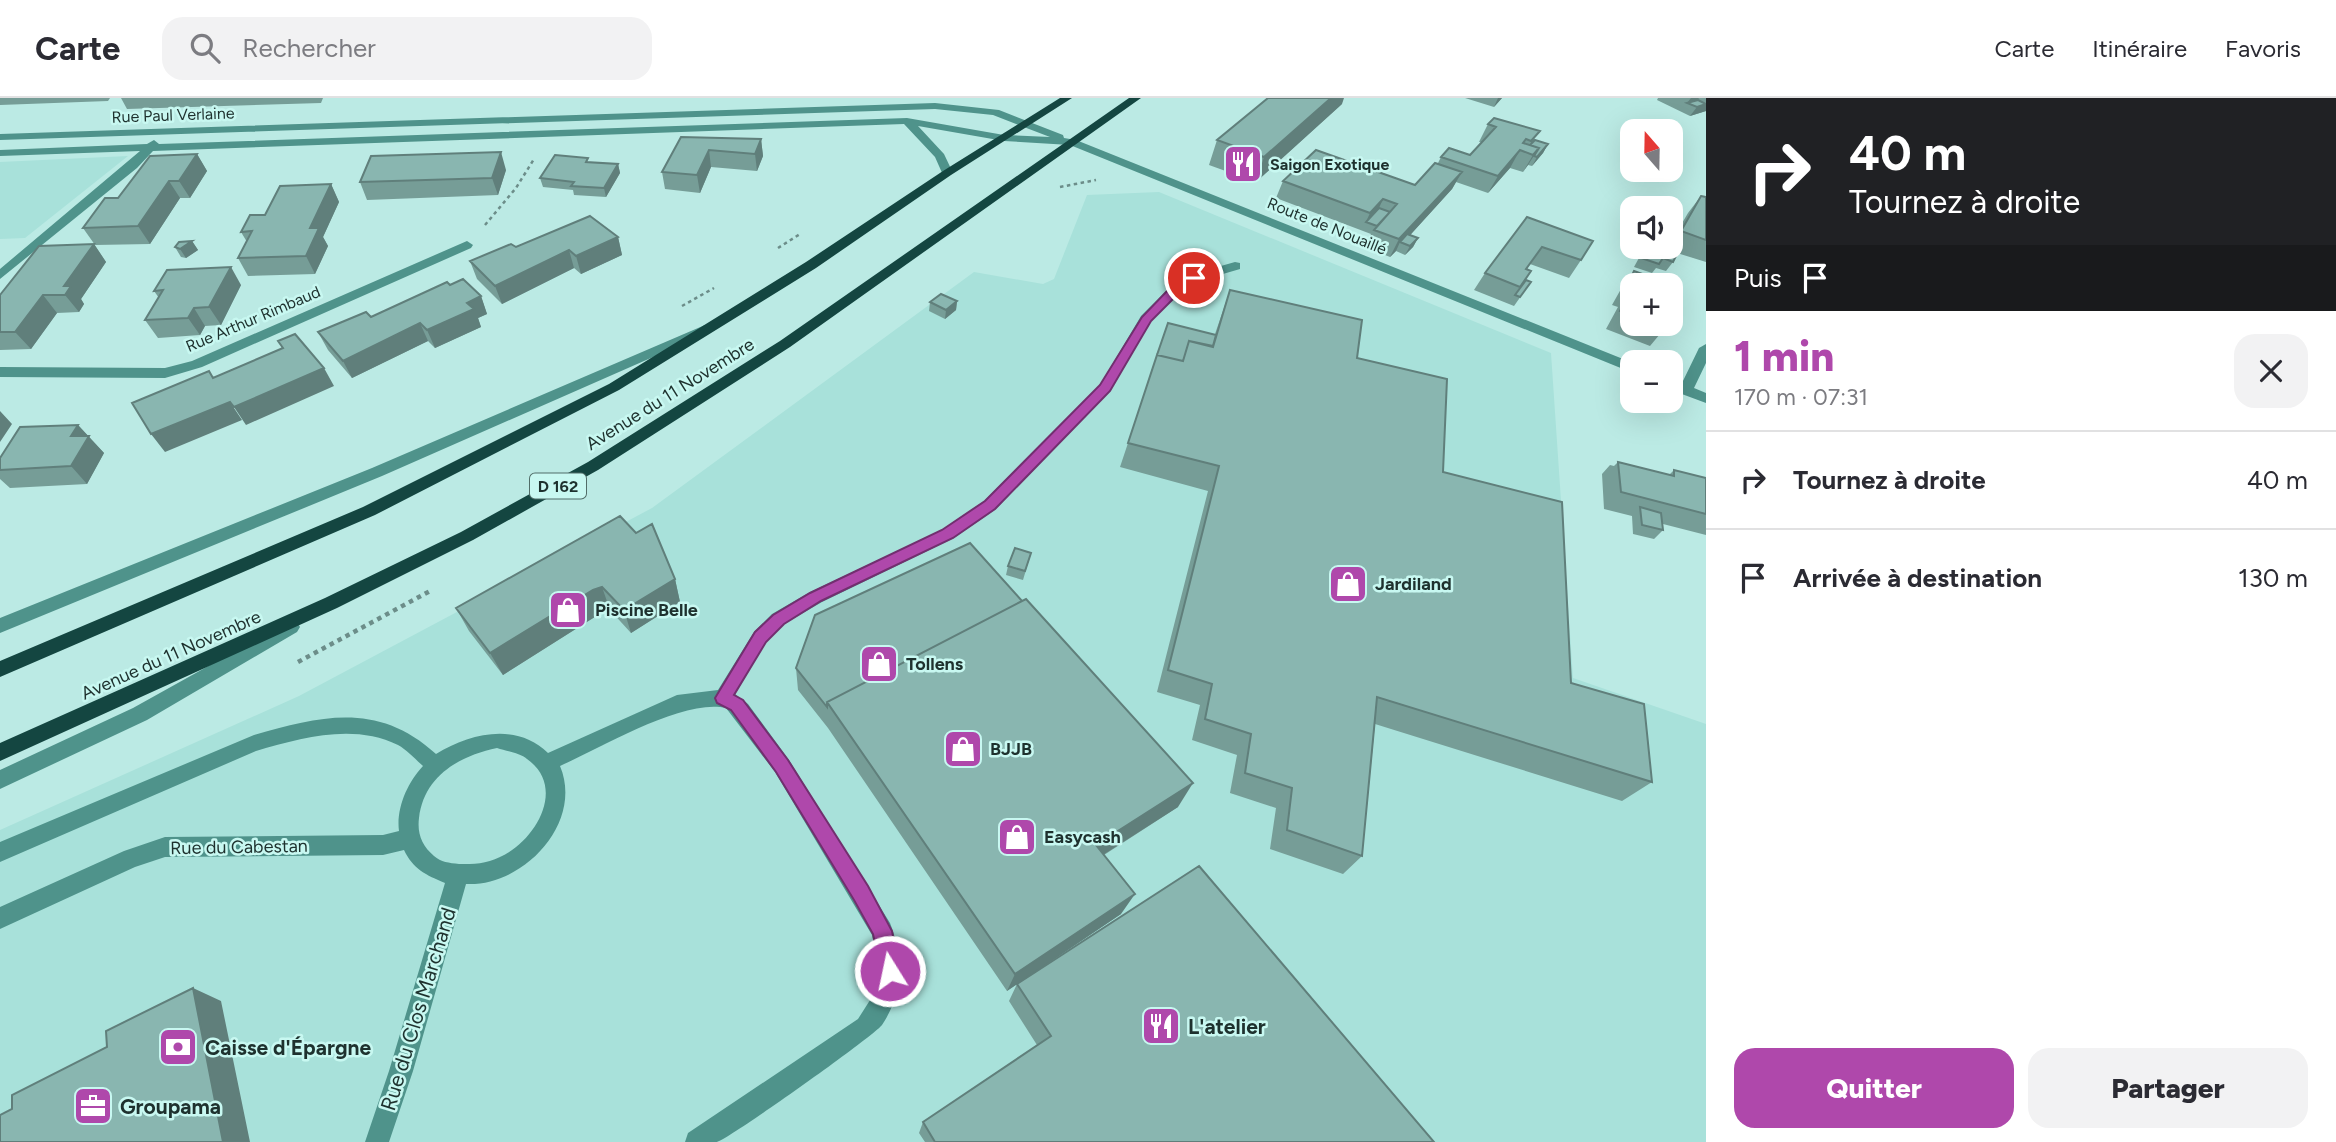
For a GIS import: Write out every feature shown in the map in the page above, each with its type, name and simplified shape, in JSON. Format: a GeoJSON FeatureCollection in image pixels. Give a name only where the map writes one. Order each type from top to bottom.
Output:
{"type":"FeatureCollection","features":[{"type":"Feature","properties":{"kind":"main road","name":"Avenue du 11 Novembre"},"geometry":{"type":"LineString","coordinates":[[0,669],[369,511],[614,387],[721,322],[947,173],[1067,98]]}},
{"type":"Feature","properties":{"kind":"main road","name":"Avenue du 11 Novembre"},"geometry":{"type":"LineString","coordinates":[[0,752],[331,603],[467,536],[593,466],[785,344],[1136,98]]}},
{"type":"Feature","properties":{"kind":"street","name":"Rue Paul Verlaine"},"geometry":{"type":"LineString","coordinates":[[906,121],[932,102]]}},
{"type":"Feature","properties":{"kind":"street","name":"Rue Paul Verlaine"},"geometry":{"type":"LineString","coordinates":[[0,137],[932,102],[971,107],[1029,124],[1072,142]]}},
{"type":"Feature","properties":{"kind":"street","name":"Rue Paul Verlaine"},"geometry":{"type":"LineString","coordinates":[[0,153],[906,121],[1004,138]]}},
{"type":"Feature","properties":{"kind":"street"},"geometry":{"type":"LineString","coordinates":[[906,121],[940,156],[947,173]]}},
{"type":"Feature","properties":{"kind":"street"},"geometry":{"type":"LineString","coordinates":[[0,275],[151,148],[162,132]]}},
{"type":"Feature","properties":{"kind":"street","name":"Route de Nouaillé"},"geometry":{"type":"LineString","coordinates":[[1004,138],[1072,142],[1620,363]]}},
{"type":"Feature","properties":{"kind":"street","name":"Rue Arthur Rimbaud"},"geometry":{"type":"LineString","coordinates":[[0,372],[165,373],[197,364],[467,245]]}},
{"type":"Feature","properties":{"kind":"street"},"geometry":{"type":"LineString","coordinates":[[723,698],[760,637],[778,619],[816,597],[955,530],[990,505],[1105,388],[1146,319],[1173,292],[1194,278],[1235,266]]}},
{"type":"Feature","properties":{"kind":"street"},"geometry":{"type":"LineString","coordinates":[[0,626],[377,472],[721,322]]}},
{"type":"Feature","properties":{"kind":"street"},"geometry":{"type":"LineString","coordinates":[[1686,390],[1706,348]]}},
{"type":"Feature","properties":{"kind":"street"},"geometry":{"type":"LineString","coordinates":[[1683,389],[1706,398]]}},
{"type":"Feature","properties":{"kind":"street"},"geometry":{"type":"LineString","coordinates":[[0,780],[140,714],[331,603]]}},
{"type":"Feature","properties":{"kind":"street"},"geometry":{"type":"LineString","coordinates":[[548,762],[684,701],[702,697],[723,698],[737,705],[782,766],[861,893],[886,943],[889,987],[876,1016],[856,1037],[697,1142]]}},
{"type":"Feature","properties":{"kind":"street"},"geometry":{"type":"LineString","coordinates":[[0,852],[224,754],[291,732],[343,725],[387,732],[425,752],[436,766]]}},
{"type":"Feature","properties":{"kind":"street"},"geometry":{"type":"LineString","coordinates":[[497,740],[517,743],[534,750],[548,762],[556,781],[557,803],[549,826],[533,847],[502,868],[485,874],[458,876],[435,870],[418,857],[408,839],[407,820],[411,800],[421,782],[455,752],[497,740]]}},
{"type":"Feature","properties":{"kind":"street","name":"Rue du Cabestan"},"geometry":{"type":"LineString","coordinates":[[0,918],[131,858],[166,847],[383,845],[408,839]]}},
{"type":"Feature","properties":{"kind":"street","name":"Rue du Clos Marchand"},"geometry":{"type":"LineString","coordinates":[[377,1142],[401,1072],[458,876]]}},
{"type":"Feature","properties":{"kind":"path"},"geometry":{"type":"LineString","coordinates":[[467,245],[516,188],[548,134]]}},
{"type":"Feature","properties":{"kind":"shaded area"},"geometry":{"type":"Polygon","coordinates":[[[128,156],[25,238],[0,239],[0,162],[128,156]]]}},
{"type":"Feature","properties":{"kind":"shaded area"},"geometry":{"type":"Polygon","coordinates":[[[1159,192],[1551,353],[1573,678],[1706,724],[1706,1142],[0,1142],[0,830],[299,696],[652,508],[974,272],[1043,284],[1054,279],[1087,195],[1159,192]]]}},
{"type":"Feature","properties":{"kind":"building"},"geometry":{"type":"Polygon","coordinates":[[[1268,98],[1331,98],[1264,157],[1217,140],[1268,98]]]}},
{"type":"Feature","properties":{"kind":"building"},"geometry":{"type":"Polygon","coordinates":[[[1698,100],[1706,104],[1697,107],[1687,103],[1698,100]]]}},
{"type":"Feature","properties":{"kind":"building"},"geometry":{"type":"Polygon","coordinates":[[[1494,118],[1540,131],[1531,141],[1526,139],[1523,143],[1539,148],[1533,155],[1520,150],[1498,176],[1441,157],[1449,148],[1470,155],[1496,127],[1488,124],[1494,118]]]}},
{"type":"Feature","properties":{"kind":"building"},"geometry":{"type":"Polygon","coordinates":[[[681,137],[761,139],[755,154],[709,150],[697,175],[662,172],[681,137]]]}},
{"type":"Feature","properties":{"kind":"building"},"geometry":{"type":"Polygon","coordinates":[[[1535,140],[1548,144],[1537,157],[1534,156],[1539,148],[1530,145],[1535,140]]]}},
{"type":"Feature","properties":{"kind":"building"},"geometry":{"type":"Polygon","coordinates":[[[1316,150],[1415,185],[1435,163],[1462,172],[1399,239],[1374,230],[1397,204],[1383,199],[1370,213],[1283,181],[1316,150]]]}},
{"type":"Feature","properties":{"kind":"building"},"geometry":{"type":"Polygon","coordinates":[[[501,152],[492,178],[360,182],[371,156],[501,152]]]}},
{"type":"Feature","properties":{"kind":"building"},"geometry":{"type":"Polygon","coordinates":[[[197,154],[179,181],[169,181],[138,226],[83,228],[105,198],[118,198],[150,156],[197,154]]]}},
{"type":"Feature","properties":{"kind":"building"},"geometry":{"type":"Polygon","coordinates":[[[555,155],[588,158],[586,162],[618,164],[604,188],[571,186],[574,182],[540,178],[555,155]]]}},
{"type":"Feature","properties":{"kind":"building"},"geometry":{"type":"Polygon","coordinates":[[[331,184],[310,228],[319,228],[306,256],[238,258],[252,231],[241,232],[250,215],[265,215],[280,186],[331,184]]]}},
{"type":"Feature","properties":{"kind":"building"},"geometry":{"type":"Polygon","coordinates":[[[1701,196],[1706,197],[1706,240],[1683,232],[1701,196]]]}},
{"type":"Feature","properties":{"kind":"building"},"geometry":{"type":"Polygon","coordinates":[[[1379,208],[1390,212],[1377,226],[1366,222],[1379,208]]]}},
{"type":"Feature","properties":{"kind":"building"},"geometry":{"type":"Polygon","coordinates":[[[590,216],[618,237],[576,256],[569,250],[495,286],[470,261],[511,244],[516,247],[590,216]]]}},
{"type":"Feature","properties":{"kind":"building"},"geometry":{"type":"Polygon","coordinates":[[[1527,217],[1593,241],[1581,260],[1542,247],[1526,269],[1531,271],[1520,287],[1485,273],[1527,217]]]}},
{"type":"Feature","properties":{"kind":"building"},"geometry":{"type":"Polygon","coordinates":[[[1407,234],[1418,238],[1410,246],[1400,242],[1407,234]]]}},
{"type":"Feature","properties":{"kind":"building"},"geometry":{"type":"Polygon","coordinates":[[[192,241],[180,249],[175,247],[179,242],[192,241]]]}},
{"type":"Feature","properties":{"kind":"building"},"geometry":{"type":"Polygon","coordinates":[[[94,244],[64,286],[71,286],[65,295],[43,295],[15,332],[0,332],[0,295],[39,246],[94,244]]]}},
{"type":"Feature","properties":{"kind":"building"},"geometry":{"type":"Polygon","coordinates":[[[1644,259],[1662,259],[1659,264],[1644,259]]]}},
{"type":"Feature","properties":{"kind":"building"},"geometry":{"type":"Polygon","coordinates":[[[231,267],[209,307],[194,308],[188,318],[145,320],[163,290],[154,291],[167,270],[231,267]]]}},
{"type":"Feature","properties":{"kind":"building"},"geometry":{"type":"Polygon","coordinates":[[[463,279],[481,296],[467,303],[474,309],[427,330],[420,323],[343,361],[318,332],[366,312],[371,317],[447,282],[450,285],[463,279]]]}},
{"type":"Feature","properties":{"kind":"building"},"geometry":{"type":"Polygon","coordinates":[[[1526,280],[1531,282],[1520,297],[1515,295],[1526,280]]]}},
{"type":"Feature","properties":{"kind":"building","name":"Jardiland"},"geometry":{"type":"Polygon","coordinates":[[[1230,290],[1362,320],[1357,358],[1447,379],[1443,472],[1562,502],[1571,683],[1644,704],[1652,782],[1377,697],[1362,856],[1287,830],[1292,788],[1245,773],[1251,734],[1205,719],[1212,684],[1168,670],[1219,466],[1128,443],[1157,355],[1183,361],[1189,341],[1213,347],[1230,290]]]}},
{"type":"Feature","properties":{"kind":"building"},"geometry":{"type":"Polygon","coordinates":[[[941,294],[957,301],[946,310],[930,302],[941,294]]]}},
{"type":"Feature","properties":{"kind":"building"},"geometry":{"type":"Polygon","coordinates":[[[1168,323],[1216,335],[1213,346],[1189,341],[1183,361],[1157,355],[1168,323]]]}},
{"type":"Feature","properties":{"kind":"building"},"geometry":{"type":"Polygon","coordinates":[[[295,334],[324,368],[234,407],[230,402],[151,434],[132,403],[209,371],[213,378],[283,348],[278,341],[295,334]]]}},
{"type":"Feature","properties":{"kind":"building"},"geometry":{"type":"Polygon","coordinates":[[[78,425],[71,436],[89,436],[71,466],[0,470],[0,458],[20,427],[78,425]]]}},
{"type":"Feature","properties":{"kind":"building"},"geometry":{"type":"Polygon","coordinates":[[[1618,462],[1674,476],[1674,470],[1706,478],[1706,514],[1621,492],[1618,462]]]}},
{"type":"Feature","properties":{"kind":"building"},"geometry":{"type":"Polygon","coordinates":[[[1640,507],[1661,513],[1663,530],[1642,525],[1640,507]]]}},
{"type":"Feature","properties":{"kind":"building"},"geometry":{"type":"Polygon","coordinates":[[[620,516],[636,533],[652,524],[675,579],[624,610],[602,587],[593,590],[490,653],[456,608],[620,516]]]}},
{"type":"Feature","properties":{"kind":"building","name":"Tollens"},"geometry":{"type":"Polygon","coordinates":[[[970,543],[1022,601],[827,702],[827,707],[796,668],[815,615],[970,543]]]}},
{"type":"Feature","properties":{"kind":"building"},"geometry":{"type":"Polygon","coordinates":[[[1015,548],[1031,553],[1025,571],[1008,566],[1015,548]]]}},
{"type":"Feature","properties":{"kind":"building","name":"Easycash"},"geometry":{"type":"Polygon","coordinates":[[[1026,599],[1193,783],[1096,845],[1135,894],[1015,974],[827,702],[1026,599]]]}},
{"type":"Feature","properties":{"kind":"building","name":"L'atelier"},"geometry":{"type":"Polygon","coordinates":[[[1199,866],[1434,1142],[935,1142],[923,1122],[1051,1036],[1017,984],[1199,866]]]}},
{"type":"Feature","properties":{"kind":"building"},"geometry":{"type":"Polygon","coordinates":[[[193,988],[223,1142],[0,1142],[0,1115],[12,1109],[12,1095],[107,1047],[106,1031],[193,988]]]}},
{"type":"Feature","properties":{"kind":"place","name":"Saigon Exotique"},"geometry":{"type":"Point","coordinates":[1243,164]}},
{"type":"Feature","properties":{"kind":"place","name":"Jardiland"},"geometry":{"type":"Point","coordinates":[1348,584]}},
{"type":"Feature","properties":{"kind":"place","name":"Piscine Belle"},"geometry":{"type":"Point","coordinates":[568,610]}},
{"type":"Feature","properties":{"kind":"place","name":"Tollens"},"geometry":{"type":"Point","coordinates":[879,664]}},
{"type":"Feature","properties":{"kind":"place","name":"BJJB"},"geometry":{"type":"Point","coordinates":[963,749]}},
{"type":"Feature","properties":{"kind":"place","name":"Easycash"},"geometry":{"type":"Point","coordinates":[1017,837]}},
{"type":"Feature","properties":{"kind":"place","name":"L'atelier"},"geometry":{"type":"Point","coordinates":[1161,1026]}},
{"type":"Feature","properties":{"kind":"place","name":"Caisse d'Épargne"},"geometry":{"type":"Point","coordinates":[178,1047]}},
{"type":"Feature","properties":{"kind":"place","name":"Groupama"},"geometry":{"type":"Point","coordinates":[93,1106]}},
{"type":"Feature","properties":{"kind":"route"},"geometry":{"type":"LineString","coordinates":[[890,971],[889,954],[882,931],[861,893],[782,766],[737,705],[723,698],[760,637],[778,619],[816,597],[963,526],[1004,493],[1105,388],[1146,319],[1173,292],[1194,278]]}}]}
